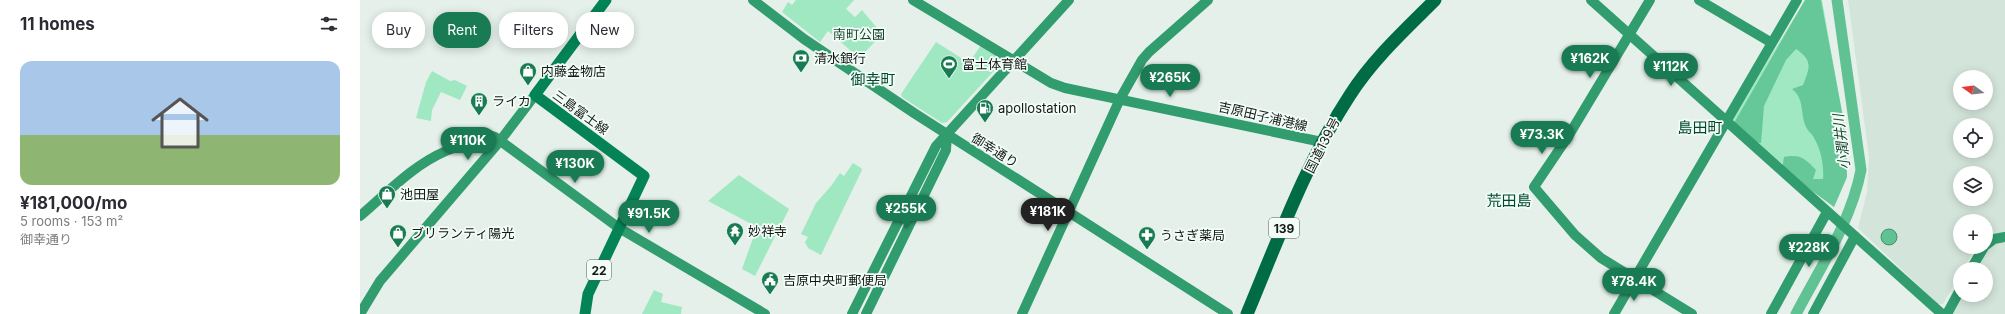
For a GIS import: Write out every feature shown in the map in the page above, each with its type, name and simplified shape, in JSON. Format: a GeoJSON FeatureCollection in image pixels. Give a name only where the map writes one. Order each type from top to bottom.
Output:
{"type":"FeatureCollection","features":[{"type":"Feature","properties":{"kind":"highway","name":"国道139号"},"geometry":{"type":"LineString","coordinates":[[1247,314],[1322,142],[1351,94],[1379,57],[1434,0]]}},
{"type":"Feature","properties":{"kind":"main road"},"geometry":{"type":"LineString","coordinates":[[535,95],[606,0]]}},
{"type":"Feature","properties":{"kind":"main road","name":"三島富士線"},"geometry":{"type":"LineString","coordinates":[[535,95],[644,176],[588,294],[585,314]]}},
{"type":"Feature","properties":{"kind":"street","name":"御幸通り"},"geometry":{"type":"LineString","coordinates":[[753,0],[804,39],[947,134],[1228,314]]}},
{"type":"Feature","properties":{"kind":"street","name":"吉原田子浦港線"},"geometry":{"type":"LineString","coordinates":[[913,0],[1051,83],[1065,88],[1322,142]]}},
{"type":"Feature","properties":{"kind":"street"},"geometry":{"type":"LineString","coordinates":[[852,314],[936,146],[1069,0]]}},
{"type":"Feature","properties":{"kind":"street"},"geometry":{"type":"LineString","coordinates":[[1022,314],[1120,99],[1142,60],[1149,52],[1208,0]]}},
{"type":"Feature","properties":{"kind":"street"},"geometry":{"type":"LineString","coordinates":[[1591,0],[1942,314]]}},
{"type":"Feature","properties":{"kind":"street"},"geometry":{"type":"LineString","coordinates":[[1650,0],[1569,135],[1534,187],[1575,235],[1600,258],[1692,314]]}},
{"type":"Feature","properties":{"kind":"street"},"geometry":{"type":"LineString","coordinates":[[1700,0],[1772,43]]}},
{"type":"Feature","properties":{"kind":"street"},"geometry":{"type":"LineString","coordinates":[[1614,314],[1797,0]]}},
{"type":"Feature","properties":{"kind":"street"},"geometry":{"type":"LineString","coordinates":[[360,314],[380,281],[500,141],[535,95]]}},
{"type":"Feature","properties":{"kind":"street"},"geometry":{"type":"LineString","coordinates":[[866,314],[946,150],[947,134]]}},
{"type":"Feature","properties":{"kind":"street"},"geometry":{"type":"LineString","coordinates":[[360,216],[415,169],[445,151],[489,135],[500,141],[619,228],[765,314]]}},
{"type":"Feature","properties":{"kind":"street"},"geometry":{"type":"LineString","coordinates":[[1771,314],[1829,213]]}},
{"type":"Feature","properties":{"kind":"street"},"geometry":{"type":"LineString","coordinates":[[1813,314],[1852,234]]}},
{"type":"Feature","properties":{"kind":"street"},"geometry":{"type":"LineString","coordinates":[[1993,240],[2005,237]]}},
{"type":"Feature","properties":{"kind":"street"},"geometry":{"type":"LineString","coordinates":[[1947,314],[1954,302]]}},
{"type":"Feature","properties":{"kind":"shaded area"},"geometry":{"type":"Polygon","coordinates":[[[1805,0],[1821,0],[1846,133],[1847,177],[1834,207],[1782,169],[1784,157],[1794,156],[1809,162],[1816,170],[1813,179],[1823,179],[1823,168],[1820,152],[1816,141],[1804,122],[1799,97],[1792,89],[1803,85],[1808,69],[1808,61],[1801,53],[1796,49],[1786,60],[1764,106],[1761,143],[1753,142],[1734,123],[1805,0]]]}},
{"type":"Feature","properties":{"kind":"shaded area"},"geometry":{"type":"Polygon","coordinates":[[[1848,0],[2005,0],[2005,234],[1997,233],[1993,235],[1993,214],[1953,214],[1953,254],[1972,254],[1967,262],[1953,262],[1953,286],[1943,304],[1938,304],[1858,228],[1867,192],[1869,157],[1848,0]]]}},
{"type":"Feature","properties":{"kind":"shaded area"},"geometry":{"type":"Polygon","coordinates":[[[1886,229],[1892,229],[1897,234],[1895,243],[1892,245],[1886,245],[1881,240],[1881,234],[1886,229]]]}},
{"type":"Feature","properties":{"kind":"shaded area"},"geometry":{"type":"Polygon","coordinates":[[[2005,241],[2005,314],[1952,314],[1958,302],[1993,302],[1993,262],[1980,262],[1984,254],[1993,254],[1994,243],[2005,241]]]}},
{"type":"Feature","properties":{"kind":"green space","name":"南町公園"},"geometry":{"type":"Polygon","coordinates":[[[796,0],[854,0],[846,9],[855,17],[862,10],[882,34],[855,63],[850,62],[844,59],[851,51],[828,31],[820,42],[782,12],[788,2],[792,5],[796,0]]]}},
{"type":"Feature","properties":{"kind":"green space"},"geometry":{"type":"Polygon","coordinates":[[[1805,0],[1822,0],[1846,135],[1847,177],[1834,207],[1731,121],[1805,0]]]}},
{"type":"Feature","properties":{"kind":"green space","name":"富士体育館"},"geometry":{"type":"Polygon","coordinates":[[[936,42],[969,63],[981,45],[1002,58],[1002,62],[947,122],[942,123],[902,97],[901,94],[936,42]]]}},
{"type":"Feature","properties":{"kind":"green space"},"geometry":{"type":"Polygon","coordinates":[[[432,71],[450,81],[455,80],[467,86],[460,100],[441,92],[432,110],[431,121],[416,118],[426,82],[432,71]]]}},
{"type":"Feature","properties":{"kind":"green space"},"geometry":{"type":"Polygon","coordinates":[[[853,163],[862,170],[821,255],[808,248],[805,242],[808,237],[801,234],[816,203],[840,173],[844,176],[853,163]]]}},
{"type":"Feature","properties":{"kind":"green space"},"geometry":{"type":"Polygon","coordinates":[[[739,175],[789,209],[755,276],[742,269],[757,227],[708,201],[739,175]]]}},
{"type":"Feature","properties":{"kind":"green space"},"geometry":{"type":"Polygon","coordinates":[[[654,290],[663,294],[661,302],[682,307],[681,314],[642,314],[654,290]]]}},
{"type":"Feature","properties":{"kind":"waterway","name":"小潤井川"},"geometry":{"type":"LineString","coordinates":[[1796,314],[1834,244],[1850,208],[1861,170],[1837,0]]}},
{"type":"Feature","properties":{"kind":"place","name":"清水銀行"},"geometry":{"type":"Point","coordinates":[801,73]}},
{"type":"Feature","properties":{"kind":"place","name":"富士体育館"},"geometry":{"type":"Point","coordinates":[949,79]}},
{"type":"Feature","properties":{"kind":"place","name":"内藤金物店"},"geometry":{"type":"Point","coordinates":[528,86]}},
{"type":"Feature","properties":{"kind":"place","name":"ライカ"},"geometry":{"type":"Point","coordinates":[479,116]}},
{"type":"Feature","properties":{"kind":"place","name":"apollostation"},"geometry":{"type":"Point","coordinates":[985,123]}},
{"type":"Feature","properties":{"kind":"place","name":"池田屋"},"geometry":{"type":"Point","coordinates":[387,209]}},
{"type":"Feature","properties":{"kind":"place","name":"妙祥寺"},"geometry":{"type":"Point","coordinates":[735,246]}},
{"type":"Feature","properties":{"kind":"place","name":"ブリランティ陽光"},"geometry":{"type":"Point","coordinates":[398,248]}},
{"type":"Feature","properties":{"kind":"place","name":"うさぎ薬局"},"geometry":{"type":"Point","coordinates":[1147,250]}},
{"type":"Feature","properties":{"kind":"place","name":"吉原中央町郵便局"},"geometry":{"type":"Point","coordinates":[770,295]}},
{"type":"Feature","properties":{"kind":"district","name":"御幸町"},"geometry":{"type":"Point","coordinates":[873,79]}},
{"type":"Feature","properties":{"kind":"district","name":"島田町"},"geometry":{"type":"Point","coordinates":[1700,127]}},
{"type":"Feature","properties":{"kind":"district","name":"荒田島"},"geometry":{"type":"Point","coordinates":[1509,200]}}]}
